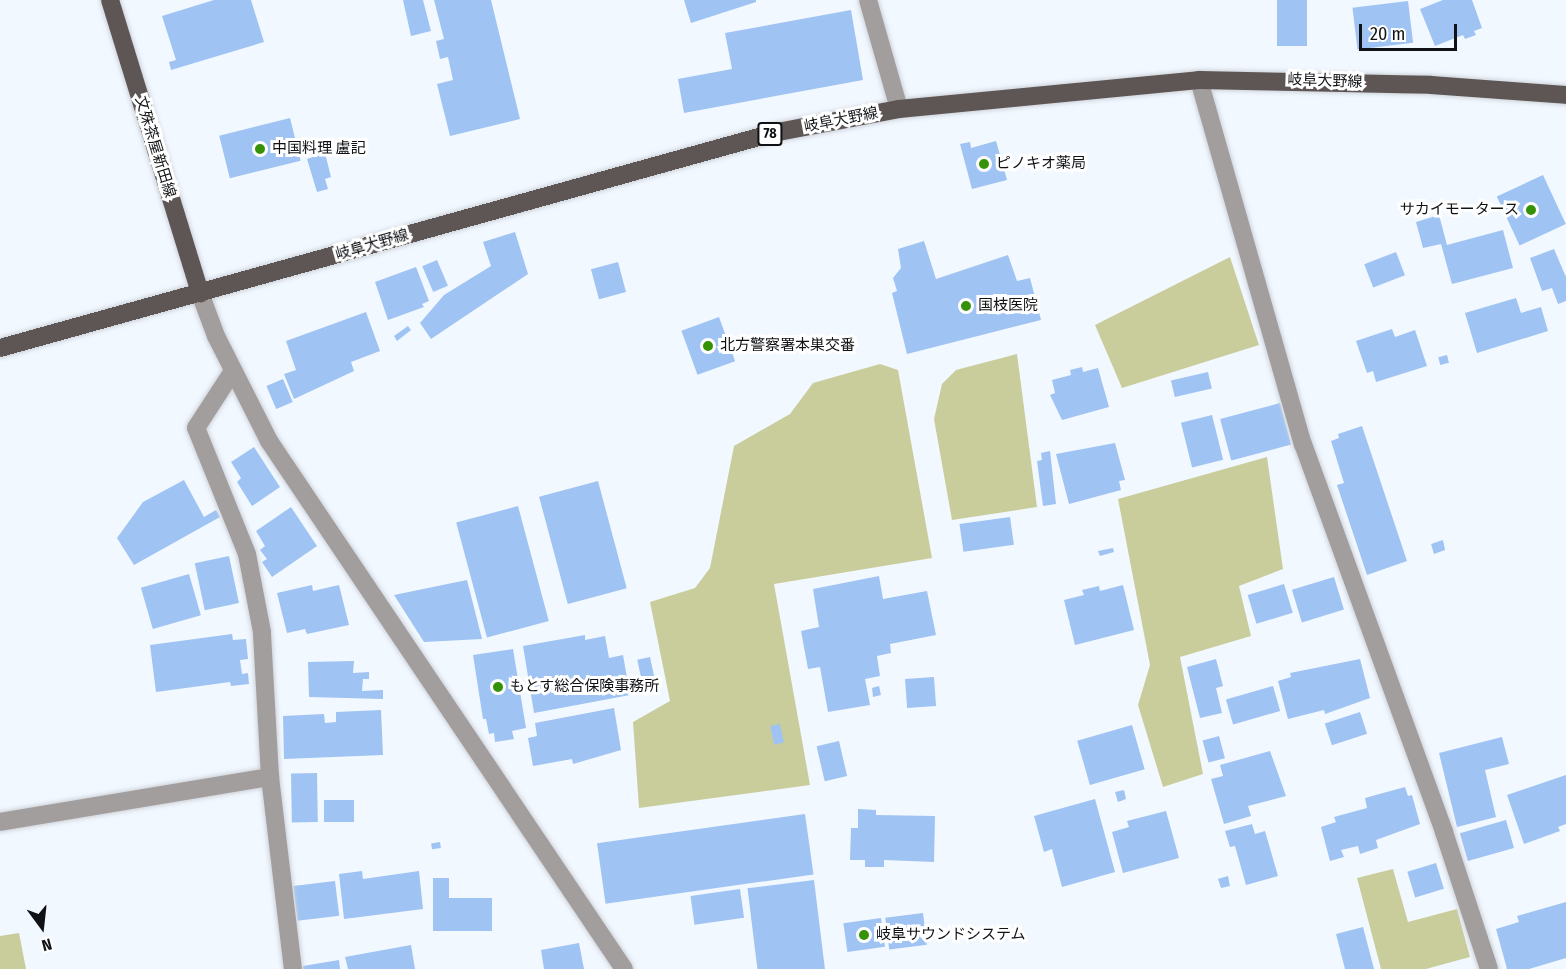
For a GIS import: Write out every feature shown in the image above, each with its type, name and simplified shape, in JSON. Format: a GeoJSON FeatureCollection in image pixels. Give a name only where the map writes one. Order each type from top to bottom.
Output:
{"type":"FeatureCollection","features":[{"type":"Feature","properties":{"kind":"main road","name":"文殊茶屋新田線"},"geometry":{"type":"LineString","coordinates":[[110,0],[200,293]]}},
{"type":"Feature","properties":{"kind":"main road","name":"岐阜大野線"},"geometry":{"type":"LineString","coordinates":[[0,348],[773,133],[899,109],[1199,81],[1431,85],[1566,95]]}},
{"type":"Feature","properties":{"kind":"street"},"geometry":{"type":"LineString","coordinates":[[868,0],[899,109]]}},
{"type":"Feature","properties":{"kind":"street"},"geometry":{"type":"LineString","coordinates":[[1199,81],[1303,444],[1444,832],[1489,969]]}},
{"type":"Feature","properties":{"kind":"street"},"geometry":{"type":"LineString","coordinates":[[200,293],[233,371],[269,441],[624,969]]}},
{"type":"Feature","properties":{"kind":"street"},"geometry":{"type":"LineString","coordinates":[[233,371],[196,428],[247,554],[262,632],[270,777],[293,969]]}},
{"type":"Feature","properties":{"kind":"street"},"geometry":{"type":"LineString","coordinates":[[0,822],[270,777]]}},
{"type":"Feature","properties":{"kind":"green space"},"geometry":{"type":"Polygon","coordinates":[[[1230,257],[1259,345],[1122,388],[1095,325],[1230,257]]]}},
{"type":"Feature","properties":{"kind":"green space"},"geometry":{"type":"Polygon","coordinates":[[[1017,354],[1037,507],[952,520],[934,419],[942,384],[956,370],[1017,354]]]}},
{"type":"Feature","properties":{"kind":"green space"},"geometry":{"type":"Polygon","coordinates":[[[880,364],[898,370],[932,558],[774,584],[810,785],[639,808],[633,722],[670,701],[650,602],[695,588],[710,568],[734,446],[790,414],[813,383],[880,364]]]}},
{"type":"Feature","properties":{"kind":"green space"},"geometry":{"type":"Polygon","coordinates":[[[1267,457],[1283,569],[1239,586],[1251,636],[1180,657],[1203,774],[1163,787],[1138,705],[1150,665],[1118,499],[1267,457]]]}},
{"type":"Feature","properties":{"kind":"green space"},"geometry":{"type":"Polygon","coordinates":[[[1393,869],[1408,922],[1457,909],[1470,957],[1426,969],[1381,969],[1357,878],[1393,869]]]}},
{"type":"Feature","properties":{"kind":"green space"},"geometry":{"type":"Polygon","coordinates":[[[19,933],[26,969],[0,969],[0,936],[19,933]]]}},
{"type":"Feature","properties":{"kind":"building"},"geometry":{"type":"Polygon","coordinates":[[[214,0],[251,0],[264,42],[171,70],[169,62],[176,60],[162,16],[214,0]]]}},
{"type":"Feature","properties":{"kind":"building"},"geometry":{"type":"Polygon","coordinates":[[[403,0],[423,0],[431,31],[411,36],[403,0]]]}},
{"type":"Feature","properties":{"kind":"building"},"geometry":{"type":"Polygon","coordinates":[[[434,0],[491,0],[520,119],[450,136],[437,84],[453,80],[448,57],[440,59],[436,41],[444,39],[434,0]]]}},
{"type":"Feature","properties":{"kind":"building"},"geometry":{"type":"Polygon","coordinates":[[[684,0],[756,0],[756,2],[691,23],[684,0]]]}},
{"type":"Feature","properties":{"kind":"building"},"geometry":{"type":"Polygon","coordinates":[[[1277,0],[1307,0],[1307,46],[1277,46],[1277,0]]]}},
{"type":"Feature","properties":{"kind":"building"},"geometry":{"type":"Polygon","coordinates":[[[1443,0],[1472,0],[1482,28],[1474,31],[1476,35],[1465,39],[1463,35],[1435,46],[1420,9],[1443,0]]]}},
{"type":"Feature","properties":{"kind":"building"},"geometry":{"type":"Polygon","coordinates":[[[1408,1],[1413,43],[1358,50],[1352,8],[1408,1]]]}},
{"type":"Feature","properties":{"kind":"building"},"geometry":{"type":"Polygon","coordinates":[[[851,10],[863,80],[684,113],[678,79],[732,69],[725,33],[851,10]]]}},
{"type":"Feature","properties":{"kind":"building","name":"中国料理 盧記"},"geometry":{"type":"Polygon","coordinates":[[[290,118],[301,161],[230,178],[219,136],[290,118]]]}},
{"type":"Feature","properties":{"kind":"building","name":"ピノキオ薬局"},"geometry":{"type":"Polygon","coordinates":[[[996,141],[1007,180],[972,189],[960,144],[970,142],[971,148],[996,141]]]}},
{"type":"Feature","properties":{"kind":"building"},"geometry":{"type":"Polygon","coordinates":[[[325,153],[331,177],[325,179],[328,189],[317,192],[307,159],[325,153]]]}},
{"type":"Feature","properties":{"kind":"building","name":"サカイモータース"},"geometry":{"type":"Polygon","coordinates":[[[1543,175],[1566,224],[1520,245],[1497,197],[1543,175]]]}},
{"type":"Feature","properties":{"kind":"building"},"geometry":{"type":"Polygon","coordinates":[[[1439,215],[1447,245],[1503,230],[1513,268],[1452,284],[1441,244],[1423,248],[1416,222],[1439,215]]]}},
{"type":"Feature","properties":{"kind":"building"},"geometry":{"type":"Polygon","coordinates":[[[515,232],[528,274],[431,339],[420,323],[444,295],[491,266],[483,242],[515,232]]]}},
{"type":"Feature","properties":{"kind":"building","name":"国枝医院"},"geometry":{"type":"Polygon","coordinates":[[[924,241],[936,279],[1008,255],[1017,281],[1030,278],[1041,320],[907,354],[892,293],[897,291],[893,278],[901,268],[898,249],[924,241]]]}},
{"type":"Feature","properties":{"kind":"building"},"geometry":{"type":"Polygon","coordinates":[[[1554,249],[1566,277],[1566,301],[1558,304],[1552,288],[1542,291],[1530,258],[1554,249]]]}},
{"type":"Feature","properties":{"kind":"building"},"geometry":{"type":"Polygon","coordinates":[[[1396,252],[1405,275],[1373,288],[1364,264],[1396,252]]]}},
{"type":"Feature","properties":{"kind":"building"},"geometry":{"type":"Polygon","coordinates":[[[437,260],[448,286],[433,292],[422,266],[437,260]]]}},
{"type":"Feature","properties":{"kind":"building"},"geometry":{"type":"Polygon","coordinates":[[[618,262],[626,292],[599,299],[591,269],[618,262]]]}},
{"type":"Feature","properties":{"kind":"building"},"geometry":{"type":"Polygon","coordinates":[[[416,267],[429,301],[422,304],[424,307],[388,320],[375,282],[416,267]]]}},
{"type":"Feature","properties":{"kind":"building"},"geometry":{"type":"Polygon","coordinates":[[[1516,298],[1521,313],[1541,307],[1548,331],[1477,353],[1465,313],[1516,298]]]}},
{"type":"Feature","properties":{"kind":"building"},"geometry":{"type":"Polygon","coordinates":[[[366,312],[380,351],[351,362],[354,371],[294,399],[284,374],[296,370],[286,341],[366,312]]]}},
{"type":"Feature","properties":{"kind":"building","name":"北方警察署本巣交番"},"geometry":{"type":"Polygon","coordinates":[[[719,317],[735,361],[697,375],[681,331],[719,317]]]}},
{"type":"Feature","properties":{"kind":"building"},"geometry":{"type":"Polygon","coordinates":[[[408,326],[411,330],[397,341],[394,336],[408,326]]]}},
{"type":"Feature","properties":{"kind":"building"},"geometry":{"type":"Polygon","coordinates":[[[1392,329],[1395,337],[1415,330],[1427,366],[1376,382],[1373,371],[1367,373],[1356,341],[1392,329]]]}},
{"type":"Feature","properties":{"kind":"building"},"geometry":{"type":"Polygon","coordinates":[[[1447,355],[1449,363],[1440,365],[1438,357],[1447,355]]]}},
{"type":"Feature","properties":{"kind":"building"},"geometry":{"type":"Polygon","coordinates":[[[1082,367],[1083,372],[1098,368],[1109,407],[1062,420],[1050,395],[1055,393],[1052,380],[1071,375],[1070,370],[1082,367]]]}},
{"type":"Feature","properties":{"kind":"building"},"geometry":{"type":"Polygon","coordinates":[[[1208,372],[1212,389],[1175,397],[1171,381],[1208,372]]]}},
{"type":"Feature","properties":{"kind":"building"},"geometry":{"type":"Polygon","coordinates":[[[283,379],[293,402],[276,409],[266,386],[283,379]]]}},
{"type":"Feature","properties":{"kind":"building"},"geometry":{"type":"Polygon","coordinates":[[[1280,403],[1291,445],[1231,461],[1220,419],[1280,403]]]}},
{"type":"Feature","properties":{"kind":"building"},"geometry":{"type":"Polygon","coordinates":[[[1212,415],[1223,460],[1192,467],[1181,423],[1212,415]]]}},
{"type":"Feature","properties":{"kind":"building"},"geometry":{"type":"Polygon","coordinates":[[[1362,426],[1407,561],[1367,575],[1337,485],[1344,483],[1331,441],[1339,438],[1338,434],[1362,426]]]}},
{"type":"Feature","properties":{"kind":"building"},"geometry":{"type":"Polygon","coordinates":[[[1115,443],[1125,480],[1119,481],[1121,490],[1069,504],[1056,454],[1115,443]]]}},
{"type":"Feature","properties":{"kind":"building"},"geometry":{"type":"Polygon","coordinates":[[[254,447],[280,487],[252,506],[237,482],[241,478],[231,462],[254,447]]]}},
{"type":"Feature","properties":{"kind":"building"},"geometry":{"type":"Polygon","coordinates":[[[1050,451],[1056,504],[1043,506],[1037,461],[1042,460],[1041,453],[1050,451]]]}},
{"type":"Feature","properties":{"kind":"building"},"geometry":{"type":"Polygon","coordinates":[[[184,480],[204,517],[216,510],[220,517],[134,565],[117,538],[143,502],[184,480]]]}},
{"type":"Feature","properties":{"kind":"building"},"geometry":{"type":"Polygon","coordinates":[[[598,481],[627,588],[568,604],[539,497],[598,481]]]}},
{"type":"Feature","properties":{"kind":"building"},"geometry":{"type":"Polygon","coordinates":[[[518,506],[549,621],[487,638],[456,523],[518,506]]]}},
{"type":"Feature","properties":{"kind":"building"},"geometry":{"type":"Polygon","coordinates":[[[291,507],[317,546],[272,577],[262,562],[267,559],[260,550],[265,546],[256,531],[291,507]]]}},
{"type":"Feature","properties":{"kind":"building"},"geometry":{"type":"Polygon","coordinates":[[[1010,517],[1014,545],[963,552],[959,524],[1010,517]]]}},
{"type":"Feature","properties":{"kind":"building"},"geometry":{"type":"Polygon","coordinates":[[[1443,540],[1445,550],[1434,554],[1431,544],[1443,540]]]}},
{"type":"Feature","properties":{"kind":"building"},"geometry":{"type":"Polygon","coordinates":[[[1113,548],[1114,552],[1100,556],[1098,551],[1113,548]]]}},
{"type":"Feature","properties":{"kind":"building"},"geometry":{"type":"Polygon","coordinates":[[[229,556],[239,603],[205,610],[195,563],[229,556]]]}},
{"type":"Feature","properties":{"kind":"building"},"geometry":{"type":"Polygon","coordinates":[[[189,574],[201,615],[153,629],[141,588],[189,574]]]}},
{"type":"Feature","properties":{"kind":"building"},"geometry":{"type":"Polygon","coordinates":[[[879,576],[883,599],[927,591],[936,635],[890,644],[891,653],[877,656],[880,676],[865,679],[870,705],[828,712],[820,667],[808,669],[801,631],[819,627],[813,589],[879,576]]]}},
{"type":"Feature","properties":{"kind":"building"},"geometry":{"type":"Polygon","coordinates":[[[1334,577],[1344,610],[1302,622],[1292,590],[1334,577]]]}},
{"type":"Feature","properties":{"kind":"building"},"geometry":{"type":"Polygon","coordinates":[[[467,580],[482,639],[424,642],[394,595],[467,580]]]}},
{"type":"Feature","properties":{"kind":"building"},"geometry":{"type":"Polygon","coordinates":[[[1284,584],[1293,613],[1256,624],[1248,595],[1284,584]]]}},
{"type":"Feature","properties":{"kind":"building"},"geometry":{"type":"Polygon","coordinates":[[[312,585],[313,591],[339,585],[349,625],[307,634],[305,629],[287,633],[277,593],[312,585]]]}},
{"type":"Feature","properties":{"kind":"building"},"geometry":{"type":"Polygon","coordinates":[[[1123,585],[1134,630],[1075,645],[1064,600],[1084,595],[1082,590],[1099,586],[1100,591],[1123,585]]]}},
{"type":"Feature","properties":{"kind":"building"},"geometry":{"type":"Polygon","coordinates":[[[232,634],[233,640],[246,639],[248,659],[240,660],[242,674],[248,673],[249,684],[231,686],[230,682],[156,692],[150,645],[232,634]]]}},
{"type":"Feature","properties":{"kind":"building"},"geometry":{"type":"Polygon","coordinates":[[[585,635],[585,640],[605,636],[609,658],[623,655],[630,695],[534,713],[523,646],[585,635]]]}},
{"type":"Feature","properties":{"kind":"building","name":"もとす総合保険事務所"},"geometry":{"type":"Polygon","coordinates":[[[513,649],[526,728],[512,731],[514,739],[495,742],[494,733],[489,734],[486,719],[483,719],[473,655],[513,649]]]}},
{"type":"Feature","properties":{"kind":"building"},"geometry":{"type":"Polygon","coordinates":[[[650,657],[657,690],[644,693],[637,660],[650,657]]]}},
{"type":"Feature","properties":{"kind":"building"},"geometry":{"type":"Polygon","coordinates":[[[1216,659],[1223,686],[1216,688],[1222,713],[1200,718],[1187,667],[1216,659]]]}},
{"type":"Feature","properties":{"kind":"building"},"geometry":{"type":"Polygon","coordinates":[[[1360,659],[1370,698],[1325,714],[1324,710],[1288,719],[1278,681],[1291,677],[1290,673],[1360,659]]]}},
{"type":"Feature","properties":{"kind":"building"},"geometry":{"type":"Polygon","coordinates":[[[354,661],[353,673],[369,672],[369,679],[363,679],[362,691],[383,690],[383,699],[309,697],[308,662],[354,661]]]}},
{"type":"Feature","properties":{"kind":"building"},"geometry":{"type":"Polygon","coordinates":[[[934,677],[936,706],[907,708],[905,679],[934,677]]]}},
{"type":"Feature","properties":{"kind":"building"},"geometry":{"type":"Polygon","coordinates":[[[879,686],[881,695],[873,697],[872,688],[879,686]]]}},
{"type":"Feature","properties":{"kind":"building"},"geometry":{"type":"Polygon","coordinates":[[[1273,686],[1280,711],[1233,724],[1226,700],[1273,686]]]}},
{"type":"Feature","properties":{"kind":"building"},"geometry":{"type":"Polygon","coordinates":[[[614,708],[621,750],[573,764],[572,759],[533,766],[528,738],[537,736],[535,723],[614,708]]]}},
{"type":"Feature","properties":{"kind":"building"},"geometry":{"type":"Polygon","coordinates":[[[381,710],[383,755],[284,759],[283,716],[324,714],[325,723],[336,722],[336,712],[381,710]]]}},
{"type":"Feature","properties":{"kind":"building"},"geometry":{"type":"Polygon","coordinates":[[[1360,712],[1367,734],[1332,745],[1325,723],[1360,712]]]}},
{"type":"Feature","properties":{"kind":"building"},"geometry":{"type":"Polygon","coordinates":[[[780,724],[784,743],[774,745],[770,726],[780,724]]]}},
{"type":"Feature","properties":{"kind":"building"},"geometry":{"type":"Polygon","coordinates":[[[1132,725],[1145,769],[1090,785],[1077,741],[1132,725]]]}},
{"type":"Feature","properties":{"kind":"building"},"geometry":{"type":"Polygon","coordinates":[[[1219,736],[1225,758],[1209,763],[1203,740],[1219,736]]]}},
{"type":"Feature","properties":{"kind":"building"},"geometry":{"type":"Polygon","coordinates":[[[1502,737],[1509,764],[1485,770],[1496,817],[1457,827],[1439,753],[1502,737]]]}},
{"type":"Feature","properties":{"kind":"building"},"geometry":{"type":"Polygon","coordinates":[[[839,741],[847,776],[825,781],[817,746],[839,741]]]}},
{"type":"Feature","properties":{"kind":"building"},"geometry":{"type":"Polygon","coordinates":[[[1270,751],[1286,796],[1248,806],[1251,816],[1224,824],[1211,779],[1223,776],[1220,765],[1270,751]]]}},
{"type":"Feature","properties":{"kind":"building"},"geometry":{"type":"Polygon","coordinates":[[[291,773],[317,773],[318,822],[292,822],[291,773]]]}},
{"type":"Feature","properties":{"kind":"building"},"geometry":{"type":"Polygon","coordinates":[[[1566,775],[1566,824],[1558,827],[1560,831],[1524,844],[1507,795],[1566,775]]]}},
{"type":"Feature","properties":{"kind":"building"},"geometry":{"type":"Polygon","coordinates":[[[1405,787],[1408,796],[1412,795],[1420,824],[1376,840],[1378,848],[1360,854],[1358,846],[1341,850],[1344,857],[1330,861],[1321,827],[1336,822],[1334,817],[1367,808],[1365,798],[1405,787]]]}},
{"type":"Feature","properties":{"kind":"building"},"geometry":{"type":"Polygon","coordinates":[[[1124,790],[1126,799],[1118,802],[1115,792],[1124,790]]]}},
{"type":"Feature","properties":{"kind":"building"},"geometry":{"type":"Polygon","coordinates":[[[1095,799],[1115,872],[1062,887],[1052,849],[1044,852],[1034,816],[1095,799]]]}},
{"type":"Feature","properties":{"kind":"building"},"geometry":{"type":"Polygon","coordinates":[[[324,800],[354,800],[354,822],[324,822],[324,800]]]}},
{"type":"Feature","properties":{"kind":"building"},"geometry":{"type":"Polygon","coordinates":[[[858,809],[876,810],[876,815],[935,816],[934,862],[884,860],[884,867],[865,867],[865,860],[850,860],[851,828],[858,828],[858,809]]]}},
{"type":"Feature","properties":{"kind":"building"},"geometry":{"type":"Polygon","coordinates":[[[1166,811],[1179,858],[1123,873],[1112,832],[1129,827],[1127,821],[1166,811]]]}},
{"type":"Feature","properties":{"kind":"building"},"geometry":{"type":"Polygon","coordinates":[[[805,814],[813,874],[606,904],[597,843],[805,814]]]}},
{"type":"Feature","properties":{"kind":"building"},"geometry":{"type":"Polygon","coordinates":[[[1506,820],[1514,848],[1468,861],[1460,833],[1506,820]]]}},
{"type":"Feature","properties":{"kind":"building"},"geometry":{"type":"Polygon","coordinates":[[[1252,824],[1255,834],[1265,831],[1278,876],[1246,885],[1235,846],[1230,847],[1225,831],[1252,824]]]}},
{"type":"Feature","properties":{"kind":"building"},"geometry":{"type":"Polygon","coordinates":[[[440,842],[441,848],[432,849],[431,843],[440,842]]]}},
{"type":"Feature","properties":{"kind":"building"},"geometry":{"type":"Polygon","coordinates":[[[1436,863],[1444,889],[1415,898],[1407,872],[1436,863]]]}},
{"type":"Feature","properties":{"kind":"building"},"geometry":{"type":"Polygon","coordinates":[[[362,871],[363,879],[419,871],[423,909],[344,919],[339,874],[362,871]]]}},
{"type":"Feature","properties":{"kind":"building"},"geometry":{"type":"Polygon","coordinates":[[[1228,876],[1230,886],[1221,888],[1218,879],[1228,876]]]}},
{"type":"Feature","properties":{"kind":"building"},"geometry":{"type":"Polygon","coordinates":[[[433,878],[449,878],[449,898],[492,898],[492,931],[433,931],[433,878]]]}},
{"type":"Feature","properties":{"kind":"building"},"geometry":{"type":"Polygon","coordinates":[[[814,880],[825,969],[757,969],[747,888],[814,880]]]}},
{"type":"Feature","properties":{"kind":"building"},"geometry":{"type":"Polygon","coordinates":[[[335,881],[339,916],[298,921],[293,886],[335,881]]]}},
{"type":"Feature","properties":{"kind":"building"},"geometry":{"type":"Polygon","coordinates":[[[740,889],[744,918],[695,925],[690,896],[740,889]]]}},
{"type":"Feature","properties":{"kind":"building"},"geometry":{"type":"Polygon","coordinates":[[[1566,902],[1566,958],[1529,969],[1507,969],[1496,929],[1519,922],[1517,916],[1566,902]]]}},
{"type":"Feature","properties":{"kind":"building"},"geometry":{"type":"Polygon","coordinates":[[[923,913],[927,945],[889,949],[885,918],[923,913]]]}},
{"type":"Feature","properties":{"kind":"building","name":"岐阜サウンドシステム"},"geometry":{"type":"Polygon","coordinates":[[[881,918],[885,947],[847,952],[843,923],[881,918]]]}},
{"type":"Feature","properties":{"kind":"building"},"geometry":{"type":"Polygon","coordinates":[[[1363,927],[1374,969],[1345,969],[1336,934],[1363,927]]]}},
{"type":"Feature","properties":{"kind":"building"},"geometry":{"type":"Polygon","coordinates":[[[579,943],[584,969],[544,969],[541,950],[579,943]]]}},
{"type":"Feature","properties":{"kind":"building"},"geometry":{"type":"Polygon","coordinates":[[[411,945],[415,969],[348,969],[345,957],[411,945]]]}},
{"type":"Feature","properties":{"kind":"building"},"geometry":{"type":"Polygon","coordinates":[[[339,960],[340,969],[303,969],[303,966],[339,960]]]}},
{"type":"Feature","properties":{"kind":"place","name":"中国料理 盧記"},"geometry":{"type":"Point","coordinates":[260,149]}},
{"type":"Feature","properties":{"kind":"place","name":"ピノキオ薬局"},"geometry":{"type":"Point","coordinates":[984,164]}},
{"type":"Feature","properties":{"kind":"place","name":"サカイモータース"},"geometry":{"type":"Point","coordinates":[1531,210]}},
{"type":"Feature","properties":{"kind":"place","name":"国枝医院"},"geometry":{"type":"Point","coordinates":[966,306]}},
{"type":"Feature","properties":{"kind":"place","name":"北方警察署本巣交番"},"geometry":{"type":"Point","coordinates":[708,346]}},
{"type":"Feature","properties":{"kind":"place","name":"もとす総合保険事務所"},"geometry":{"type":"Point","coordinates":[498,687]}},
{"type":"Feature","properties":{"kind":"place","name":"岐阜サウンドシステム"},"geometry":{"type":"Point","coordinates":[864,935]}}]}
